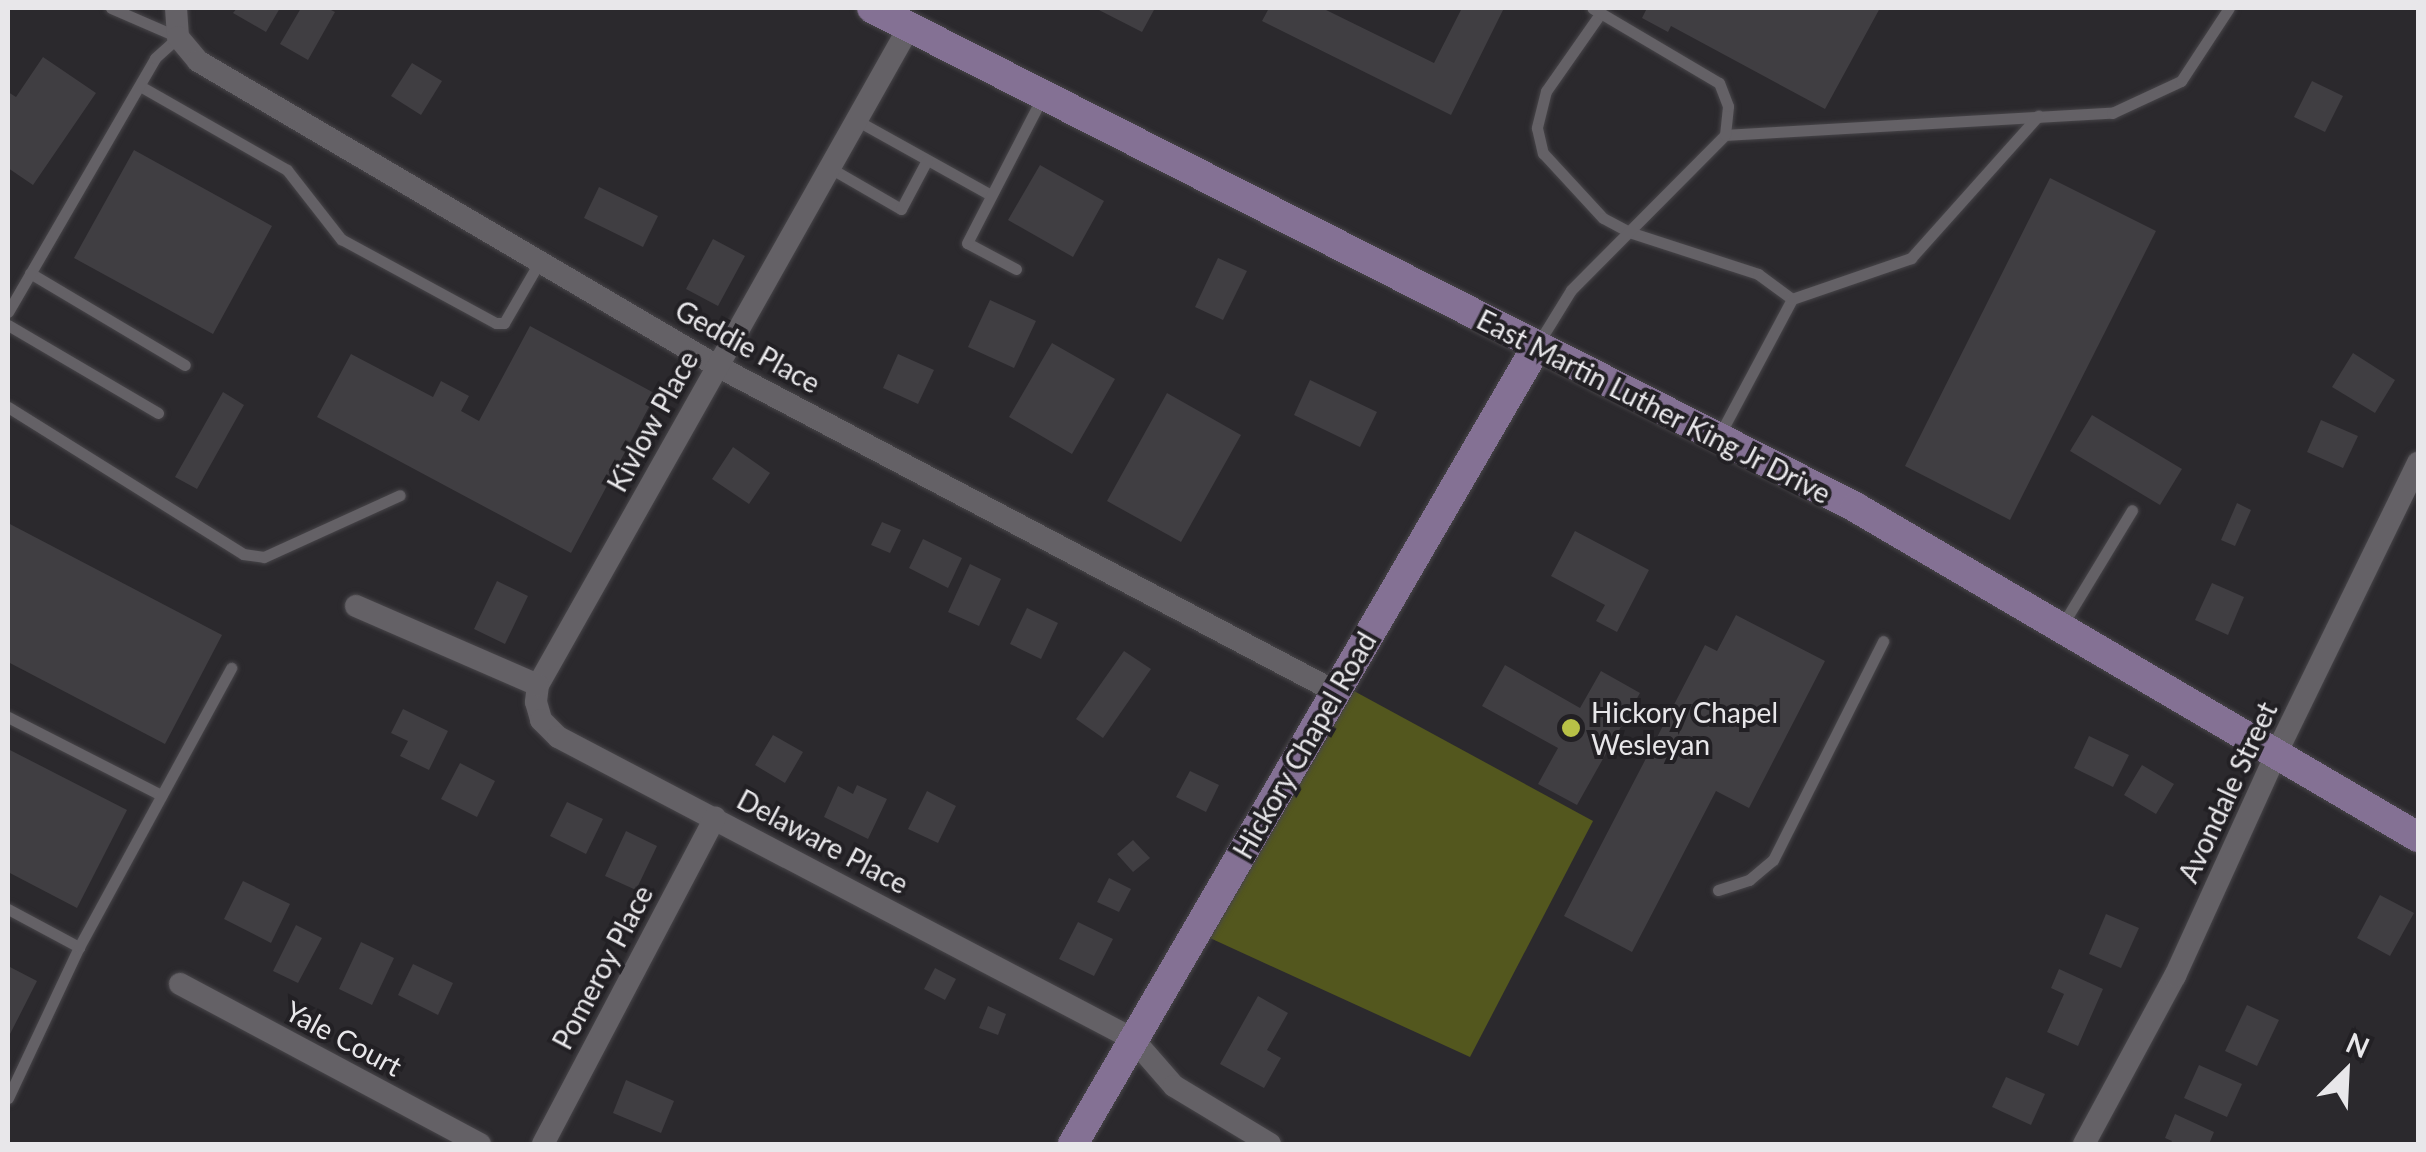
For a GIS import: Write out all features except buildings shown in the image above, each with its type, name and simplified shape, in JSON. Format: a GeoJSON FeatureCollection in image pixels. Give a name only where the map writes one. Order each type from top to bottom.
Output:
{"type":"FeatureCollection","features":[{"type":"Feature","properties":{"kind":"main road","name":"East Martin Luther King Jr Drive"},"geometry":{"type":"LineString","coordinates":[[872,8],[1855,508],[2418,837]]}},
{"type":"Feature","properties":{"kind":"main road","name":"Hickory Chapel Road"},"geometry":{"type":"LineString","coordinates":[[1073,1144],[1536,346]]}},
{"type":"Feature","properties":{"kind":"street"},"geometry":{"type":"LineString","coordinates":[[176,8],[178,36]]}},
{"type":"Feature","properties":{"kind":"street","name":"Kivlow Place"},"geometry":{"type":"LineString","coordinates":[[538,685],[908,29]]}},
{"type":"Feature","properties":{"kind":"street","name":"Geddie Place"},"geometry":{"type":"LineString","coordinates":[[178,36],[198,60],[718,366],[1336,692]]}},
{"type":"Feature","properties":{"kind":"street","name":"Avondale Street"},"geometry":{"type":"LineString","coordinates":[[2084,1144],[2175,976],[2276,754],[2418,462]]}},
{"type":"Feature","properties":{"kind":"street"},"geometry":{"type":"LineString","coordinates":[[356,606],[538,685]]}},
{"type":"Feature","properties":{"kind":"street","name":"Delaware Place"},"geometry":{"type":"LineString","coordinates":[[538,685],[536,702],[541,720],[558,738],[1133,1039],[1174,1086],[1270,1144]]}},
{"type":"Feature","properties":{"kind":"street","name":"Pomeroy Place"},"geometry":{"type":"LineString","coordinates":[[543,1144],[715,818]]}},
{"type":"Feature","properties":{"kind":"street","name":"Yale Court"},"geometry":{"type":"LineString","coordinates":[[180,984],[480,1144]]}},
{"type":"Feature","properties":{"kind":"lane"},"geometry":{"type":"LineString","coordinates":[[8,312],[156,58],[178,36],[112,8]]}},
{"type":"Feature","properties":{"kind":"lane"},"geometry":{"type":"LineString","coordinates":[[1724,135],[2112,113],[2181,81],[2229,8]]}},
{"type":"Feature","properties":{"kind":"lane"},"geometry":{"type":"LineString","coordinates":[[1536,346],[1571,290],[1628,232],[1724,135],[1728,106],[1718,83],[1596,11],[1546,91],[1537,128],[1543,153],[1603,218],[1628,232],[1758,274],[1792,299]]}},
{"type":"Feature","properties":{"kind":"lane"},"geometry":{"type":"LineString","coordinates":[[140,86],[287,170],[341,239],[496,323],[504,323],[540,261]]}},
{"type":"Feature","properties":{"kind":"lane"},"geometry":{"type":"LineString","coordinates":[[1016,269],[967,243],[1043,96]]}},
{"type":"Feature","properties":{"kind":"lane"},"geometry":{"type":"LineString","coordinates":[[1718,438],[1792,299],[1911,258],[2038,116]]}},
{"type":"Feature","properties":{"kind":"lane"},"geometry":{"type":"LineString","coordinates":[[856,120],[991,196]]}},
{"type":"Feature","properties":{"kind":"lane"},"geometry":{"type":"LineString","coordinates":[[830,168],[901,208],[927,160]]}},
{"type":"Feature","properties":{"kind":"lane"},"geometry":{"type":"LineString","coordinates":[[30,273],[185,365]]}},
{"type":"Feature","properties":{"kind":"lane"},"geometry":{"type":"LineString","coordinates":[[8,325],[158,413]]}},
{"type":"Feature","properties":{"kind":"lane"},"geometry":{"type":"LineString","coordinates":[[8,407],[243,554],[264,557],[400,494]]}},
{"type":"Feature","properties":{"kind":"lane"},"geometry":{"type":"LineString","coordinates":[[2061,628],[2132,510]]}},
{"type":"Feature","properties":{"kind":"lane"},"geometry":{"type":"LineString","coordinates":[[1718,890],[1749,880],[1774,860],[1883,641]]}},
{"type":"Feature","properties":{"kind":"lane"},"geometry":{"type":"LineString","coordinates":[[8,1098],[79,947],[230,668]]}},
{"type":"Feature","properties":{"kind":"lane"},"geometry":{"type":"LineString","coordinates":[[8,717],[162,796]]}},
{"type":"Feature","properties":{"kind":"lane"},"geometry":{"type":"LineString","coordinates":[[8,909],[79,947]]}},
{"type":"Feature","properties":{"kind":"green space"},"geometry":{"type":"Polygon","coordinates":[[[1354,691],[1593,821],[1470,1057],[1210,938],[1354,691]]]}},
{"type":"Feature","properties":{"kind":"place","name":"Hickory Chapel Wesleyan"},"geometry":{"type":"Point","coordinates":[1571,728]}}]}
